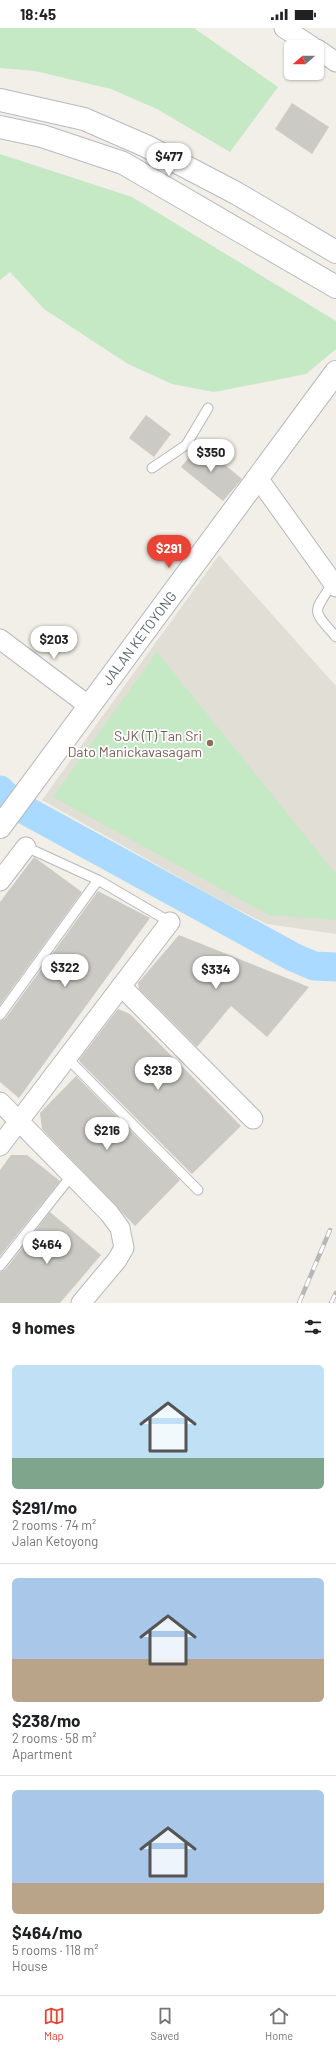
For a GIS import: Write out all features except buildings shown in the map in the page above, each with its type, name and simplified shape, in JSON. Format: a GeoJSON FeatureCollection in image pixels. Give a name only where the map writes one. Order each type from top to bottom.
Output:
{"type":"FeatureCollection","features":[{"type":"Feature","properties":{"kind":"main road"},"geometry":{"type":"LineString","coordinates":[[0,100],[84,119],[146,146],[236,193],[336,252]]}},
{"type":"Feature","properties":{"kind":"main road"},"geometry":{"type":"LineString","coordinates":[[0,127],[42,136],[123,163],[336,287]]}},
{"type":"Feature","properties":{"kind":"main road","name":"JALAN KETOYONG"},"geometry":{"type":"LineString","coordinates":[[0,827],[336,372]]}},
{"type":"Feature","properties":{"kind":"street"},"geometry":{"type":"LineString","coordinates":[[284,28],[302,40]]}},
{"type":"Feature","properties":{"kind":"street"},"geometry":{"type":"LineString","coordinates":[[324,54],[336,62]]}},
{"type":"Feature","properties":{"kind":"street"},"geometry":{"type":"LineString","coordinates":[[258,478],[335,585]]}},
{"type":"Feature","properties":{"kind":"street"},"geometry":{"type":"LineString","coordinates":[[0,639],[89,706]]}},
{"type":"Feature","properties":{"kind":"street"},"geometry":{"type":"LineString","coordinates":[[0,881],[26,848]]}},
{"type":"Feature","properties":{"kind":"street"},"geometry":{"type":"LineString","coordinates":[[0,1146],[170,922]]}},
{"type":"Feature","properties":{"kind":"street"},"geometry":{"type":"LineString","coordinates":[[121,986],[253,1119]]}},
{"type":"Feature","properties":{"kind":"street"},"geometry":{"type":"LineString","coordinates":[[0,1102],[109,1213],[120,1228],[124,1248],[117,1260],[81,1303]]}},
{"type":"Feature","properties":{"kind":"lane"},"geometry":{"type":"LineString","coordinates":[[152,468],[186,445],[208,408]]}},
{"type":"Feature","properties":{"kind":"lane"},"geometry":{"type":"LineString","coordinates":[[335,585],[317,606],[317,616],[336,637]]}},
{"type":"Feature","properties":{"kind":"lane"},"geometry":{"type":"LineString","coordinates":[[26,848],[98,880],[170,922]]}},
{"type":"Feature","properties":{"kind":"lane"},"geometry":{"type":"LineString","coordinates":[[0,1015],[98,880]]}},
{"type":"Feature","properties":{"kind":"lane"},"geometry":{"type":"LineString","coordinates":[[67,1058],[198,1190]]}},
{"type":"Feature","properties":{"kind":"lane"},"geometry":{"type":"LineString","coordinates":[[0,1266],[72,1175]]}},
{"type":"Feature","properties":{"kind":"shaded area","name":"SJK (T) Tan Sri Dato Manickavasagam"},"geometry":{"type":"Polygon","coordinates":[[[219,555],[336,686],[336,934],[267,924],[223,902],[42,800],[219,555]]]}},
{"type":"Feature","properties":{"kind":"green space"},"geometry":{"type":"Polygon","coordinates":[[[0,28],[194,28],[278,87],[230,152],[157,109],[111,89],[35,71],[0,68],[0,28]]]}},
{"type":"Feature","properties":{"kind":"green space"},"geometry":{"type":"Polygon","coordinates":[[[0,154],[132,197],[336,321],[336,349],[306,374],[214,392],[172,384],[128,364],[44,309],[10,272],[0,280],[0,154]]]}},
{"type":"Feature","properties":{"kind":"green space"},"geometry":{"type":"Polygon","coordinates":[[[157,652],[336,874],[336,920],[269,915],[53,797],[157,652]]]}},
{"type":"Feature","properties":{"kind":"waterway"},"geometry":{"type":"LineString","coordinates":[[0,790],[14,804],[293,957],[314,966],[336,967]]}},
{"type":"Feature","properties":{"kind":"railway"},"geometry":{"type":"LineString","coordinates":[[299,1303],[330,1230]]}},
{"type":"Feature","properties":{"kind":"railway"},"geometry":{"type":"LineString","coordinates":[[331,1303],[336,1293]]}},
{"type":"Feature","properties":{"kind":"place","name":"SJK (T) Tan Sri Dato Manickavasagam"},"geometry":{"type":"Point","coordinates":[210,743]}}]}
